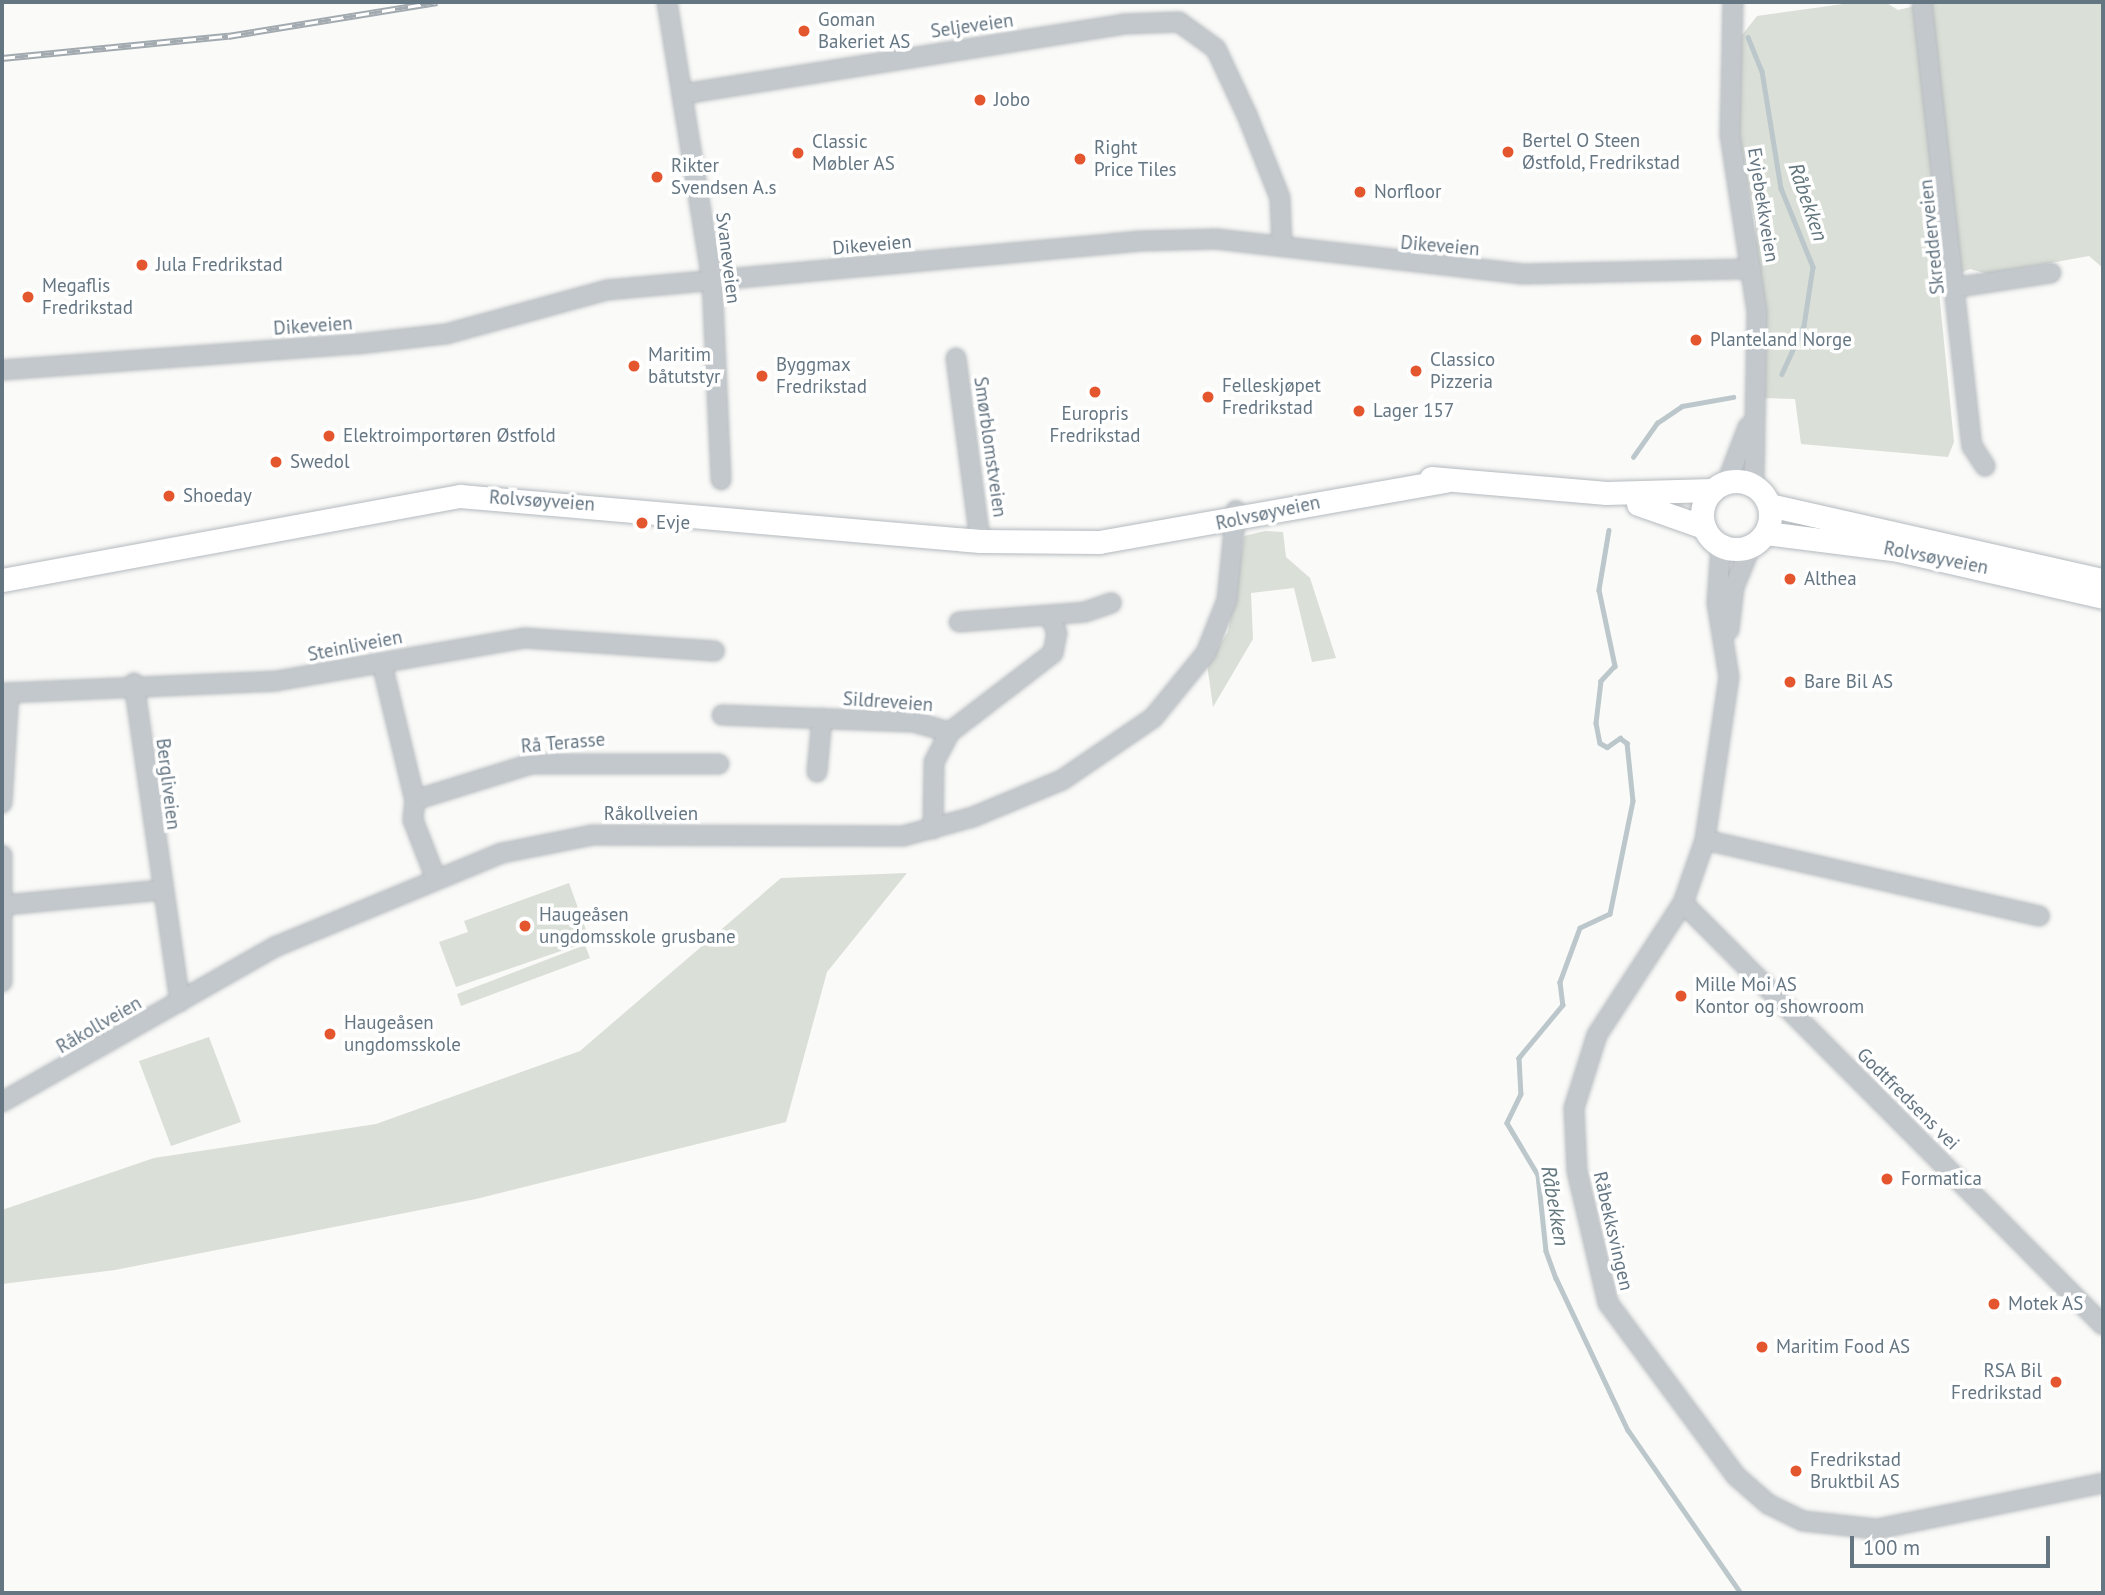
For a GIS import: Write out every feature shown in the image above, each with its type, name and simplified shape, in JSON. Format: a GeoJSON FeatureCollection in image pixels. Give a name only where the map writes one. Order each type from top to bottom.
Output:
{"type":"FeatureCollection","features":[{"type":"Feature","properties":{"kind":"main road","name":"Rolvsøyveien"},"geometry":{"type":"LineString","coordinates":[[2,580],[460,496],[980,541],[1089,540],[1228,517],[1374,484],[1445,481],[1606,494],[1720,486]]}},
{"type":"Feature","properties":{"kind":"main road"},"geometry":{"type":"LineString","coordinates":[[1720,486],[1754,486],[1769,505],[1758,540],[1721,546],[1704,527],[1702,514],[1720,486]]}},
{"type":"Feature","properties":{"kind":"main road","name":"Rolvsøyveien"},"geometry":{"type":"LineString","coordinates":[[1606,494],[1704,527]]}},
{"type":"Feature","properties":{"kind":"main road","name":"Rolvsøyveien"},"geometry":{"type":"LineString","coordinates":[[1769,505],[2103,580]]}},
{"type":"Feature","properties":{"kind":"main road","name":"Rolvsøyveien"},"geometry":{"type":"LineString","coordinates":[[1758,540],[1898,550],[2103,597]]}},
{"type":"Feature","properties":{"kind":"street","name":"Svaneveien"},"geometry":{"type":"LineString","coordinates":[[667,2],[712,280],[721,480]]}},
{"type":"Feature","properties":{"kind":"street","name":"Evjebekkveien"},"geometry":{"type":"LineString","coordinates":[[1733,2],[1730,135],[1758,312],[1754,486]]}},
{"type":"Feature","properties":{"kind":"street","name":"Skredderveien"},"geometry":{"type":"LineString","coordinates":[[1922,2],[1959,287],[1972,446],[1985,466]]}},
{"type":"Feature","properties":{"kind":"street","name":"Seljeveien"},"geometry":{"type":"LineString","coordinates":[[683,94],[1124,24],[1179,22],[1216,50],[1247,115],[1280,198],[1282,245]]}},
{"type":"Feature","properties":{"kind":"street","name":"Dikeveien"},"geometry":{"type":"LineString","coordinates":[[2,370],[446,334],[560,299],[712,280],[1141,241],[1282,245],[1418,267],[1523,274],[1751,269]]}},
{"type":"Feature","properties":{"kind":"street"},"geometry":{"type":"LineString","coordinates":[[1959,287],[2051,272]]}},
{"type":"Feature","properties":{"kind":"street","name":"Smørblomstveien"},"geometry":{"type":"LineString","coordinates":[[956,358],[980,541]]}},
{"type":"Feature","properties":{"kind":"street","name":"Evjebekkveien"},"geometry":{"type":"LineString","coordinates":[[1720,486],[1754,415]]}},
{"type":"Feature","properties":{"kind":"street","name":"Råkollveien"},"geometry":{"type":"LineString","coordinates":[[2,1102],[277,946],[502,853],[593,835],[877,840],[933,830],[1062,780],[1153,718],[1206,653],[1227,600],[1232,562],[1228,517]]}},
{"type":"Feature","properties":{"kind":"street","name":"Råbekksvingen"},"geometry":{"type":"LineString","coordinates":[[1758,540],[1734,587],[1726,643],[1727,704],[1705,840],[1683,903],[1597,1035],[1574,1108],[1577,1171],[1594,1259],[1617,1316],[1735,1476],[1768,1504],[1819,1526],[1877,1529],[2103,1483]]}},
{"type":"Feature","properties":{"kind":"street","name":"Råbekksvingen"},"geometry":{"type":"LineString","coordinates":[[1721,546],[1717,603],[1726,643]]}},
{"type":"Feature","properties":{"kind":"street"},"geometry":{"type":"LineString","coordinates":[[959,622],[1050,616],[1111,603]]}},
{"type":"Feature","properties":{"kind":"street"},"geometry":{"type":"LineString","coordinates":[[933,830],[934,762],[950,732],[1053,653],[1057,633],[1050,616]]}},
{"type":"Feature","properties":{"kind":"street","name":"Steinliveien"},"geometry":{"type":"LineString","coordinates":[[6,693],[134,683],[276,681],[525,638],[715,651]]}},
{"type":"Feature","properties":{"kind":"street"},"geometry":{"type":"LineString","coordinates":[[382,664],[415,800],[413,820],[436,879]]}},
{"type":"Feature","properties":{"kind":"street","name":"Bergliveien"},"geometry":{"type":"LineString","coordinates":[[134,683],[161,890],[180,1002]]}},
{"type":"Feature","properties":{"kind":"street"},"geometry":{"type":"LineString","coordinates":[[2,803],[6,693]]}},
{"type":"Feature","properties":{"kind":"street","name":"Sildreveien"},"geometry":{"type":"LineString","coordinates":[[722,715],[914,722],[950,732]]}},
{"type":"Feature","properties":{"kind":"street","name":"Sildreveien"},"geometry":{"type":"LineString","coordinates":[[817,772],[822,718]]}},
{"type":"Feature","properties":{"kind":"street","name":"Rå Terasse"},"geometry":{"type":"LineString","coordinates":[[415,800],[531,764],[719,764]]}},
{"type":"Feature","properties":{"kind":"street"},"geometry":{"type":"LineString","coordinates":[[1705,840],[2039,916]]}},
{"type":"Feature","properties":{"kind":"street"},"geometry":{"type":"LineString","coordinates":[[2,855],[5,905],[2,982]]}},
{"type":"Feature","properties":{"kind":"street"},"geometry":{"type":"LineString","coordinates":[[5,905],[161,890]]}},
{"type":"Feature","properties":{"kind":"street","name":"Godtfredsens vei"},"geometry":{"type":"LineString","coordinates":[[1683,903],[2103,1325]]}},
{"type":"Feature","properties":{"kind":"shaded area"},"geometry":{"type":"Polygon","coordinates":[[[1858,2],[1885,2],[1898,10],[1932,2],[2103,2],[2103,268],[2089,256],[1988,274],[1970,269],[1938,282],[1954,442],[1948,457],[1801,444],[1795,399],[1763,398],[1755,222],[1735,128],[1735,44],[1757,16],[1858,2]]]}},
{"type":"Feature","properties":{"kind":"shaded area"},"geometry":{"type":"Polygon","coordinates":[[[1265,531],[1283,532],[1286,557],[1310,578],[1336,658],[1312,662],[1294,588],[1251,593],[1253,639],[1213,707],[1207,664],[1228,632],[1244,536],[1265,531]]]}},
{"type":"Feature","properties":{"kind":"shaded area"},"geometry":{"type":"Polygon","coordinates":[[[907,873],[827,972],[786,1122],[476,1199],[115,1270],[2,1284],[2,1210],[154,1158],[376,1124],[580,1051],[781,878],[907,873]]]}},
{"type":"Feature","properties":{"kind":"shaded area","name":"Haugeåsen ungdomsskole grusbane"},"geometry":{"type":"Polygon","coordinates":[[[569,883],[590,941],[456,987],[439,942],[468,932],[464,921],[569,883]]]}},
{"type":"Feature","properties":{"kind":"shaded area"},"geometry":{"type":"Polygon","coordinates":[[[585,945],[590,958],[461,1006],[457,994],[585,945]]]}},
{"type":"Feature","properties":{"kind":"shaded area"},"geometry":{"type":"Polygon","coordinates":[[[209,1037],[241,1122],[171,1146],[139,1061],[209,1037]]]}},
{"type":"Feature","properties":{"kind":"waterway","name":"Råbekken"},"geometry":{"type":"LineString","coordinates":[[1748,37],[1762,71],[1781,188],[1813,267],[1804,326],[1782,374]]}},
{"type":"Feature","properties":{"kind":"waterway","name":"Råbekken"},"geometry":{"type":"LineString","coordinates":[[1633,457],[1657,423],[1682,406],[1733,397]]}},
{"type":"Feature","properties":{"kind":"waterway","name":"Råbekken"},"geometry":{"type":"LineString","coordinates":[[1609,530],[1599,590],[1615,666],[1601,681],[1596,723],[1600,743],[1607,747],[1620,738],[1627,743],[1633,801],[1610,914],[1580,928],[1560,982],[1563,1005],[1519,1058],[1521,1094],[1507,1123],[1538,1175],[1546,1251],[1556,1278],[1628,1430],[1741,1593]]}},
{"type":"Feature","properties":{"kind":"railway"},"geometry":{"type":"LineString","coordinates":[[2,58],[228,36],[437,2]]}},
{"type":"Feature","properties":{"kind":"place","name":"Goman Bakeriet AS"},"geometry":{"type":"Point","coordinates":[804,31]}},
{"type":"Feature","properties":{"kind":"place","name":"Jobo"},"geometry":{"type":"Point","coordinates":[980,100]}},
{"type":"Feature","properties":{"kind":"place","name":"Bertel O Steen Østfold, Fredrikstad"},"geometry":{"type":"Point","coordinates":[1508,152]}},
{"type":"Feature","properties":{"kind":"place","name":"Classic Møbler AS"},"geometry":{"type":"Point","coordinates":[798,153]}},
{"type":"Feature","properties":{"kind":"place","name":"Right Price Tiles"},"geometry":{"type":"Point","coordinates":[1080,159]}},
{"type":"Feature","properties":{"kind":"place","name":"Rikter Svendsen A.s"},"geometry":{"type":"Point","coordinates":[657,177]}},
{"type":"Feature","properties":{"kind":"place","name":"Norfloor"},"geometry":{"type":"Point","coordinates":[1360,192]}},
{"type":"Feature","properties":{"kind":"place","name":"Jula Fredrikstad"},"geometry":{"type":"Point","coordinates":[142,265]}},
{"type":"Feature","properties":{"kind":"place","name":"Megaflis Fredrikstad"},"geometry":{"type":"Point","coordinates":[28,297]}},
{"type":"Feature","properties":{"kind":"place","name":"Planteland Norge"},"geometry":{"type":"Point","coordinates":[1696,340]}},
{"type":"Feature","properties":{"kind":"place","name":"Maritim båtutstyr"},"geometry":{"type":"Point","coordinates":[634,366]}},
{"type":"Feature","properties":{"kind":"place","name":"Classico Pizzeria"},"geometry":{"type":"Point","coordinates":[1416,371]}},
{"type":"Feature","properties":{"kind":"place","name":"Byggmax Fredrikstad"},"geometry":{"type":"Point","coordinates":[762,376]}},
{"type":"Feature","properties":{"kind":"place","name":"Europris Fredrikstad"},"geometry":{"type":"Point","coordinates":[1095,392]}},
{"type":"Feature","properties":{"kind":"place","name":"Felleskjøpet Fredrikstad"},"geometry":{"type":"Point","coordinates":[1208,397]}},
{"type":"Feature","properties":{"kind":"place","name":"Lager 157"},"geometry":{"type":"Point","coordinates":[1359,411]}},
{"type":"Feature","properties":{"kind":"place","name":"Elektroimportøren Østfold"},"geometry":{"type":"Point","coordinates":[329,436]}},
{"type":"Feature","properties":{"kind":"place","name":"Swedol"},"geometry":{"type":"Point","coordinates":[276,462]}},
{"type":"Feature","properties":{"kind":"place","name":"Shoeday"},"geometry":{"type":"Point","coordinates":[169,496]}},
{"type":"Feature","properties":{"kind":"place","name":"Evje"},"geometry":{"type":"Point","coordinates":[642,523]}},
{"type":"Feature","properties":{"kind":"place","name":"Althea"},"geometry":{"type":"Point","coordinates":[1790,579]}},
{"type":"Feature","properties":{"kind":"place","name":"Bare Bil AS"},"geometry":{"type":"Point","coordinates":[1790,682]}},
{"type":"Feature","properties":{"kind":"place","name":"Haugeåsen ungdomsskole grusbane"},"geometry":{"type":"Point","coordinates":[525,926]}},
{"type":"Feature","properties":{"kind":"place","name":"Mille Moi AS Kontor og showroom"},"geometry":{"type":"Point","coordinates":[1681,996]}},
{"type":"Feature","properties":{"kind":"place","name":"Haugeåsen ungdomsskole"},"geometry":{"type":"Point","coordinates":[330,1034]}},
{"type":"Feature","properties":{"kind":"place","name":"Formatica"},"geometry":{"type":"Point","coordinates":[1887,1179]}},
{"type":"Feature","properties":{"kind":"place","name":"Motek AS"},"geometry":{"type":"Point","coordinates":[1994,1304]}},
{"type":"Feature","properties":{"kind":"place","name":"Maritim Food AS"},"geometry":{"type":"Point","coordinates":[1762,1347]}},
{"type":"Feature","properties":{"kind":"place","name":"RSA Bil Fredrikstad"},"geometry":{"type":"Point","coordinates":[2056,1382]}},
{"type":"Feature","properties":{"kind":"place","name":"Fredrikstad Bruktbil AS"},"geometry":{"type":"Point","coordinates":[1796,1471]}}]}
